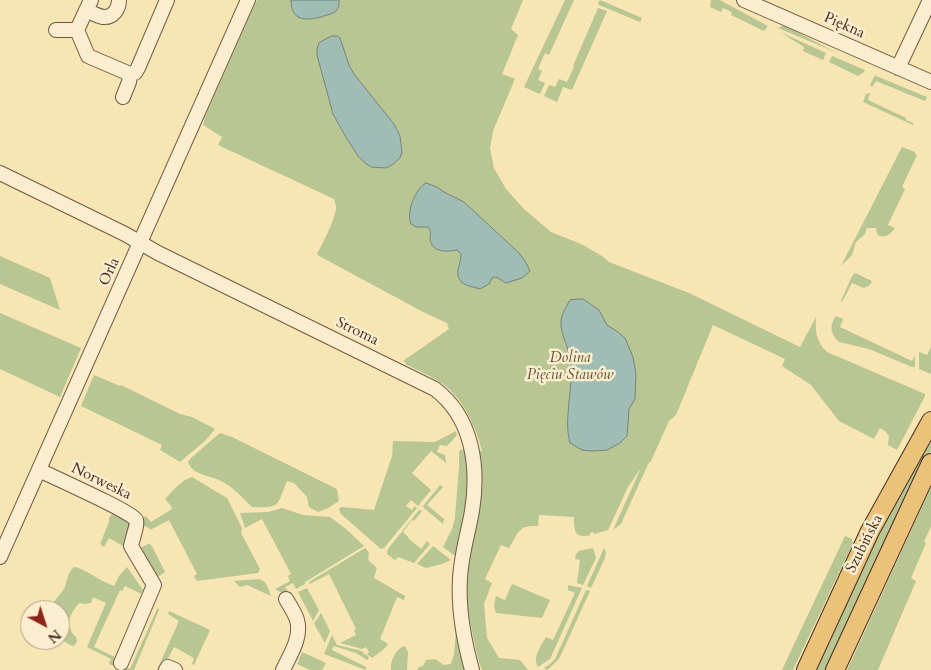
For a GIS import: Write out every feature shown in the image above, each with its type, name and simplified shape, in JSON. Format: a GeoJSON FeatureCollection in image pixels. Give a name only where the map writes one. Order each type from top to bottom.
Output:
{"type":"FeatureCollection","features":[{"type":"Feature","properties":{"kind":"main road","name":"Szubińska"},"geometry":{"type":"LineString","coordinates":[[806,670],[870,531],[931,421]]}},
{"type":"Feature","properties":{"kind":"main road","name":"Szubińska"},"geometry":{"type":"LineString","coordinates":[[835,670],[931,463]]}},
{"type":"Feature","properties":{"kind":"street"},"geometry":{"type":"LineString","coordinates":[[119,0],[116,11],[110,16],[102,17],[89,5],[77,30],[88,56],[130,74],[134,73],[138,68],[167,0]]}},
{"type":"Feature","properties":{"kind":"street","name":"Orla"},"geometry":{"type":"LineString","coordinates":[[0,557],[248,0]]}},
{"type":"Feature","properties":{"kind":"street","name":"Piękna"},"geometry":{"type":"LineString","coordinates":[[744,0],[931,82]]}},
{"type":"Feature","properties":{"kind":"street"},"geometry":{"type":"LineString","coordinates":[[898,68],[930,0]]}},
{"type":"Feature","properties":{"kind":"street"},"geometry":{"type":"LineString","coordinates":[[56,30],[77,30]]}},
{"type":"Feature","properties":{"kind":"street"},"geometry":{"type":"LineString","coordinates":[[123,97],[130,74]]}},
{"type":"Feature","properties":{"kind":"street","name":"Stroma"},"geometry":{"type":"LineString","coordinates":[[0,174],[435,389],[443,395],[462,420],[470,440],[475,468],[472,512],[462,556],[459,589],[462,626],[472,670]]}},
{"type":"Feature","properties":{"kind":"street","name":"Norweska"},"geometry":{"type":"LineString","coordinates":[[39,470],[115,506],[135,517],[137,521],[131,546],[154,585],[121,663]]}},
{"type":"Feature","properties":{"kind":"street"},"geometry":{"type":"LineString","coordinates":[[283,670],[298,634],[298,622],[286,599]]}},
{"type":"Feature","properties":{"kind":"street"},"geometry":{"type":"LineString","coordinates":[[166,670],[168,667],[175,670]]}},
{"type":"Feature","properties":{"kind":"green space","name":"Dolina Pięciu Stawów"},"geometry":{"type":"Polygon","coordinates":[[[257,0],[523,0],[511,29],[518,35],[502,74],[515,79],[493,131],[490,149],[494,168],[506,189],[524,209],[551,232],[581,244],[609,262],[689,293],[800,347],[816,317],[817,336],[820,344],[827,352],[925,394],[897,450],[888,445],[889,436],[880,428],[874,439],[839,421],[811,385],[782,366],[785,359],[713,325],[676,415],[669,421],[621,524],[613,530],[641,468],[628,487],[608,530],[581,536],[576,532],[574,517],[539,515],[538,526],[523,528],[509,548],[501,545],[485,579],[492,583],[484,604],[487,638],[499,658],[520,660],[528,670],[482,670],[468,613],[467,577],[461,567],[473,451],[482,451],[468,414],[450,390],[443,384],[405,364],[403,361],[449,329],[447,323],[319,256],[317,254],[334,218],[336,206],[334,199],[218,145],[222,137],[203,125],[257,0]]]}},
{"type":"Feature","properties":{"kind":"green space"},"geometry":{"type":"Polygon","coordinates":[[[565,0],[574,0],[549,55],[545,53],[538,69],[542,71],[538,80],[545,83],[540,94],[524,87],[565,0]]]}},
{"type":"Feature","properties":{"kind":"green space"},"geometry":{"type":"Polygon","coordinates":[[[600,0],[642,18],[640,22],[599,5],[600,0]]]}},
{"type":"Feature","properties":{"kind":"green space"},"geometry":{"type":"Polygon","coordinates":[[[711,0],[720,0],[768,26],[764,31],[731,15],[732,12],[723,8],[721,12],[710,7],[711,0]]]}},
{"type":"Feature","properties":{"kind":"green space"},"geometry":{"type":"Polygon","coordinates":[[[598,8],[607,11],[572,90],[563,87],[557,102],[544,96],[549,85],[555,87],[559,79],[567,82],[598,8]]]}},
{"type":"Feature","properties":{"kind":"green space"},"geometry":{"type":"Polygon","coordinates":[[[784,25],[835,52],[778,28],[784,25]]]}},
{"type":"Feature","properties":{"kind":"green space"},"geometry":{"type":"Polygon","coordinates":[[[780,32],[826,53],[823,60],[803,51],[804,47],[780,32]]]}},
{"type":"Feature","properties":{"kind":"green space"},"geometry":{"type":"Polygon","coordinates":[[[832,56],[865,70],[858,76],[829,62],[832,56]]]}},
{"type":"Feature","properties":{"kind":"green space"},"geometry":{"type":"Polygon","coordinates":[[[875,75],[927,97],[925,101],[876,81],[872,87],[870,85],[875,75]]]}},
{"type":"Feature","properties":{"kind":"green space"},"geometry":{"type":"Polygon","coordinates":[[[870,93],[868,100],[906,118],[913,125],[863,102],[866,94],[870,93]]]}},
{"type":"Feature","properties":{"kind":"green space"},"geometry":{"type":"Polygon","coordinates":[[[902,147],[915,152],[917,155],[902,187],[905,189],[888,225],[895,228],[889,234],[880,236],[877,234],[876,228],[867,228],[865,234],[856,242],[852,255],[841,266],[902,147]]]}},
{"type":"Feature","properties":{"kind":"green space"},"geometry":{"type":"Polygon","coordinates":[[[0,256],[50,278],[60,310],[0,284],[0,256]]]}},
{"type":"Feature","properties":{"kind":"green space"},"geometry":{"type":"Polygon","coordinates":[[[855,273],[872,281],[870,285],[864,288],[852,283],[842,302],[852,276],[855,273]]]}},
{"type":"Feature","properties":{"kind":"green space"},"geometry":{"type":"Polygon","coordinates":[[[0,313],[81,348],[60,397],[0,369],[0,313]]]}},
{"type":"Feature","properties":{"kind":"green space"},"geometry":{"type":"Polygon","coordinates":[[[836,316],[843,319],[840,327],[912,361],[915,355],[915,367],[869,349],[839,342],[834,336],[832,329],[832,323],[836,316]]]}},
{"type":"Feature","properties":{"kind":"green space"},"geometry":{"type":"Polygon","coordinates":[[[931,347],[931,374],[919,369],[919,352],[927,355],[931,347]]]}},
{"type":"Feature","properties":{"kind":"green space"},"geometry":{"type":"Polygon","coordinates":[[[94,375],[121,385],[215,429],[205,441],[180,462],[160,450],[162,445],[81,406],[94,375]]]}},
{"type":"Feature","properties":{"kind":"green space"},"geometry":{"type":"Polygon","coordinates":[[[456,431],[457,435],[447,446],[440,445],[437,452],[445,455],[446,463],[431,451],[412,473],[431,490],[418,506],[411,500],[406,506],[412,510],[415,506],[417,508],[384,548],[381,549],[341,514],[339,510],[342,507],[374,510],[392,456],[393,441],[435,442],[456,431]]]}},
{"type":"Feature","properties":{"kind":"green space"},"geometry":{"type":"Polygon","coordinates":[[[220,433],[232,437],[337,489],[339,501],[318,512],[309,507],[307,497],[294,483],[287,481],[277,504],[269,507],[252,507],[230,486],[217,479],[198,473],[190,467],[188,462],[191,458],[220,433]]]}},
{"type":"Feature","properties":{"kind":"green space"},"geometry":{"type":"Polygon","coordinates":[[[931,433],[931,450],[830,670],[812,670],[861,564],[931,433]]]}},
{"type":"Feature","properties":{"kind":"green space"},"geometry":{"type":"Polygon","coordinates":[[[466,449],[469,466],[468,500],[455,556],[443,547],[455,518],[459,452],[466,449]]]}},
{"type":"Feature","properties":{"kind":"green space"},"geometry":{"type":"Polygon","coordinates":[[[192,477],[227,498],[242,528],[241,533],[260,569],[258,573],[197,581],[194,576],[197,574],[169,520],[150,530],[138,523],[146,516],[151,522],[172,509],[165,499],[181,483],[192,477]]]}},
{"type":"Feature","properties":{"kind":"green space"},"geometry":{"type":"Polygon","coordinates":[[[440,485],[443,487],[427,505],[444,519],[443,524],[423,506],[440,485]]]}},
{"type":"Feature","properties":{"kind":"green space"},"geometry":{"type":"Polygon","coordinates":[[[931,487],[931,526],[911,578],[916,581],[878,670],[847,670],[931,487]]]}},
{"type":"Feature","properties":{"kind":"green space"},"geometry":{"type":"Polygon","coordinates":[[[282,508],[303,515],[330,517],[364,546],[296,589],[293,583],[285,587],[288,591],[284,594],[275,589],[290,581],[288,576],[291,574],[262,519],[245,528],[240,513],[268,512],[282,508]]]}},
{"type":"Feature","properties":{"kind":"green space"},"geometry":{"type":"Polygon","coordinates":[[[419,510],[422,511],[403,532],[421,549],[427,541],[430,544],[414,563],[398,557],[395,560],[387,554],[388,549],[419,510]]]}},
{"type":"Feature","properties":{"kind":"green space"},"geometry":{"type":"Polygon","coordinates":[[[114,513],[128,523],[128,534],[123,546],[109,538],[104,547],[100,544],[109,518],[114,513]]]}},
{"type":"Feature","properties":{"kind":"green space"},"geometry":{"type":"Polygon","coordinates":[[[845,536],[852,539],[853,543],[793,670],[782,670],[845,536]]]}},
{"type":"Feature","properties":{"kind":"green space"},"geometry":{"type":"Polygon","coordinates":[[[148,544],[153,548],[165,572],[155,579],[137,550],[148,544]]]}},
{"type":"Feature","properties":{"kind":"green space"},"geometry":{"type":"Polygon","coordinates":[[[433,546],[451,560],[426,568],[417,564],[433,546]]]}},
{"type":"Feature","properties":{"kind":"green space"},"geometry":{"type":"Polygon","coordinates":[[[365,548],[369,553],[368,560],[377,568],[374,578],[405,596],[404,600],[397,597],[380,639],[388,644],[372,658],[367,654],[369,652],[366,647],[362,649],[340,643],[356,635],[354,630],[356,629],[329,574],[310,584],[309,582],[365,548]]]}},
{"type":"Feature","properties":{"kind":"green space"},"geometry":{"type":"Polygon","coordinates":[[[593,548],[596,558],[583,585],[577,583],[580,560],[575,559],[576,554],[579,551],[593,548]]]}},
{"type":"Feature","properties":{"kind":"green space"},"geometry":{"type":"Polygon","coordinates":[[[604,548],[606,552],[605,558],[591,588],[587,586],[604,548]]]}},
{"type":"Feature","properties":{"kind":"green space"},"geometry":{"type":"Polygon","coordinates":[[[74,567],[114,586],[119,576],[127,567],[143,590],[141,594],[125,586],[122,591],[120,590],[94,647],[117,658],[116,662],[130,669],[158,607],[159,610],[134,670],[123,670],[109,664],[111,659],[87,647],[106,603],[93,597],[91,603],[79,603],[70,618],[70,600],[56,600],[64,589],[68,575],[74,567]]]}},
{"type":"Feature","properties":{"kind":"green space"},"geometry":{"type":"Polygon","coordinates":[[[258,579],[265,583],[271,596],[247,585],[240,587],[234,581],[258,579]]]}},
{"type":"Feature","properties":{"kind":"green space"},"geometry":{"type":"Polygon","coordinates":[[[512,584],[550,600],[542,618],[496,613],[494,606],[496,596],[505,600],[512,584]]]}},
{"type":"Feature","properties":{"kind":"green space"},"geometry":{"type":"Polygon","coordinates":[[[568,585],[582,588],[550,659],[538,667],[536,659],[540,648],[546,637],[553,640],[575,593],[568,590],[568,585]]]}},
{"type":"Feature","properties":{"kind":"green space"},"geometry":{"type":"Polygon","coordinates":[[[307,588],[319,610],[313,621],[298,592],[307,588]]]}},
{"type":"Feature","properties":{"kind":"green space"},"geometry":{"type":"Polygon","coordinates":[[[586,590],[590,591],[560,657],[547,670],[544,668],[555,659],[586,590]]]}},
{"type":"Feature","properties":{"kind":"green space"},"geometry":{"type":"Polygon","coordinates":[[[169,611],[210,630],[194,665],[192,664],[194,658],[174,647],[162,670],[157,670],[179,621],[168,614],[169,611]]]}},
{"type":"Feature","properties":{"kind":"green space"},"geometry":{"type":"Polygon","coordinates":[[[321,613],[330,631],[325,643],[314,624],[321,613]]]}},
{"type":"Feature","properties":{"kind":"green space"},"geometry":{"type":"Polygon","coordinates":[[[70,628],[77,641],[72,646],[70,645],[70,628]]]}},
{"type":"Feature","properties":{"kind":"green space"},"geometry":{"type":"Polygon","coordinates":[[[456,630],[458,630],[466,670],[417,670],[423,666],[426,660],[435,659],[444,665],[451,664],[454,654],[456,630]]]}},
{"type":"Feature","properties":{"kind":"green space"},"geometry":{"type":"Polygon","coordinates":[[[332,635],[337,645],[362,651],[366,654],[369,658],[367,660],[356,653],[334,646],[332,650],[366,667],[366,670],[324,654],[332,635]]]}},
{"type":"Feature","properties":{"kind":"green space"},"geometry":{"type":"Polygon","coordinates":[[[405,646],[408,652],[407,670],[391,670],[394,655],[405,646]]]}},
{"type":"Feature","properties":{"kind":"green space"},"geometry":{"type":"Polygon","coordinates":[[[302,652],[326,663],[322,670],[310,670],[297,664],[302,652]]]}},
{"type":"Feature","properties":{"kind":"water"},"geometry":{"type":"Polygon","coordinates":[[[291,0],[339,0],[339,4],[337,10],[333,13],[304,19],[296,16],[293,12],[291,0]]]}},
{"type":"Feature","properties":{"kind":"water"},"geometry":{"type":"Polygon","coordinates":[[[332,36],[340,38],[354,74],[394,124],[400,136],[402,152],[400,158],[386,168],[371,167],[358,156],[333,114],[317,55],[319,43],[332,36]]]}},
{"type":"Feature","properties":{"kind":"water"},"geometry":{"type":"Polygon","coordinates":[[[426,183],[464,202],[519,253],[530,271],[522,278],[506,283],[496,277],[492,278],[489,284],[480,289],[462,283],[458,277],[461,254],[457,250],[445,251],[437,249],[431,244],[428,227],[416,227],[411,224],[412,201],[418,190],[426,183]]]}},
{"type":"Feature","properties":{"kind":"water"},"geometry":{"type":"Polygon","coordinates":[[[583,299],[599,310],[607,325],[625,338],[633,357],[636,374],[635,399],[629,409],[627,436],[620,443],[607,450],[582,450],[570,443],[569,438],[571,366],[561,321],[570,300],[583,299]]]}}]}
